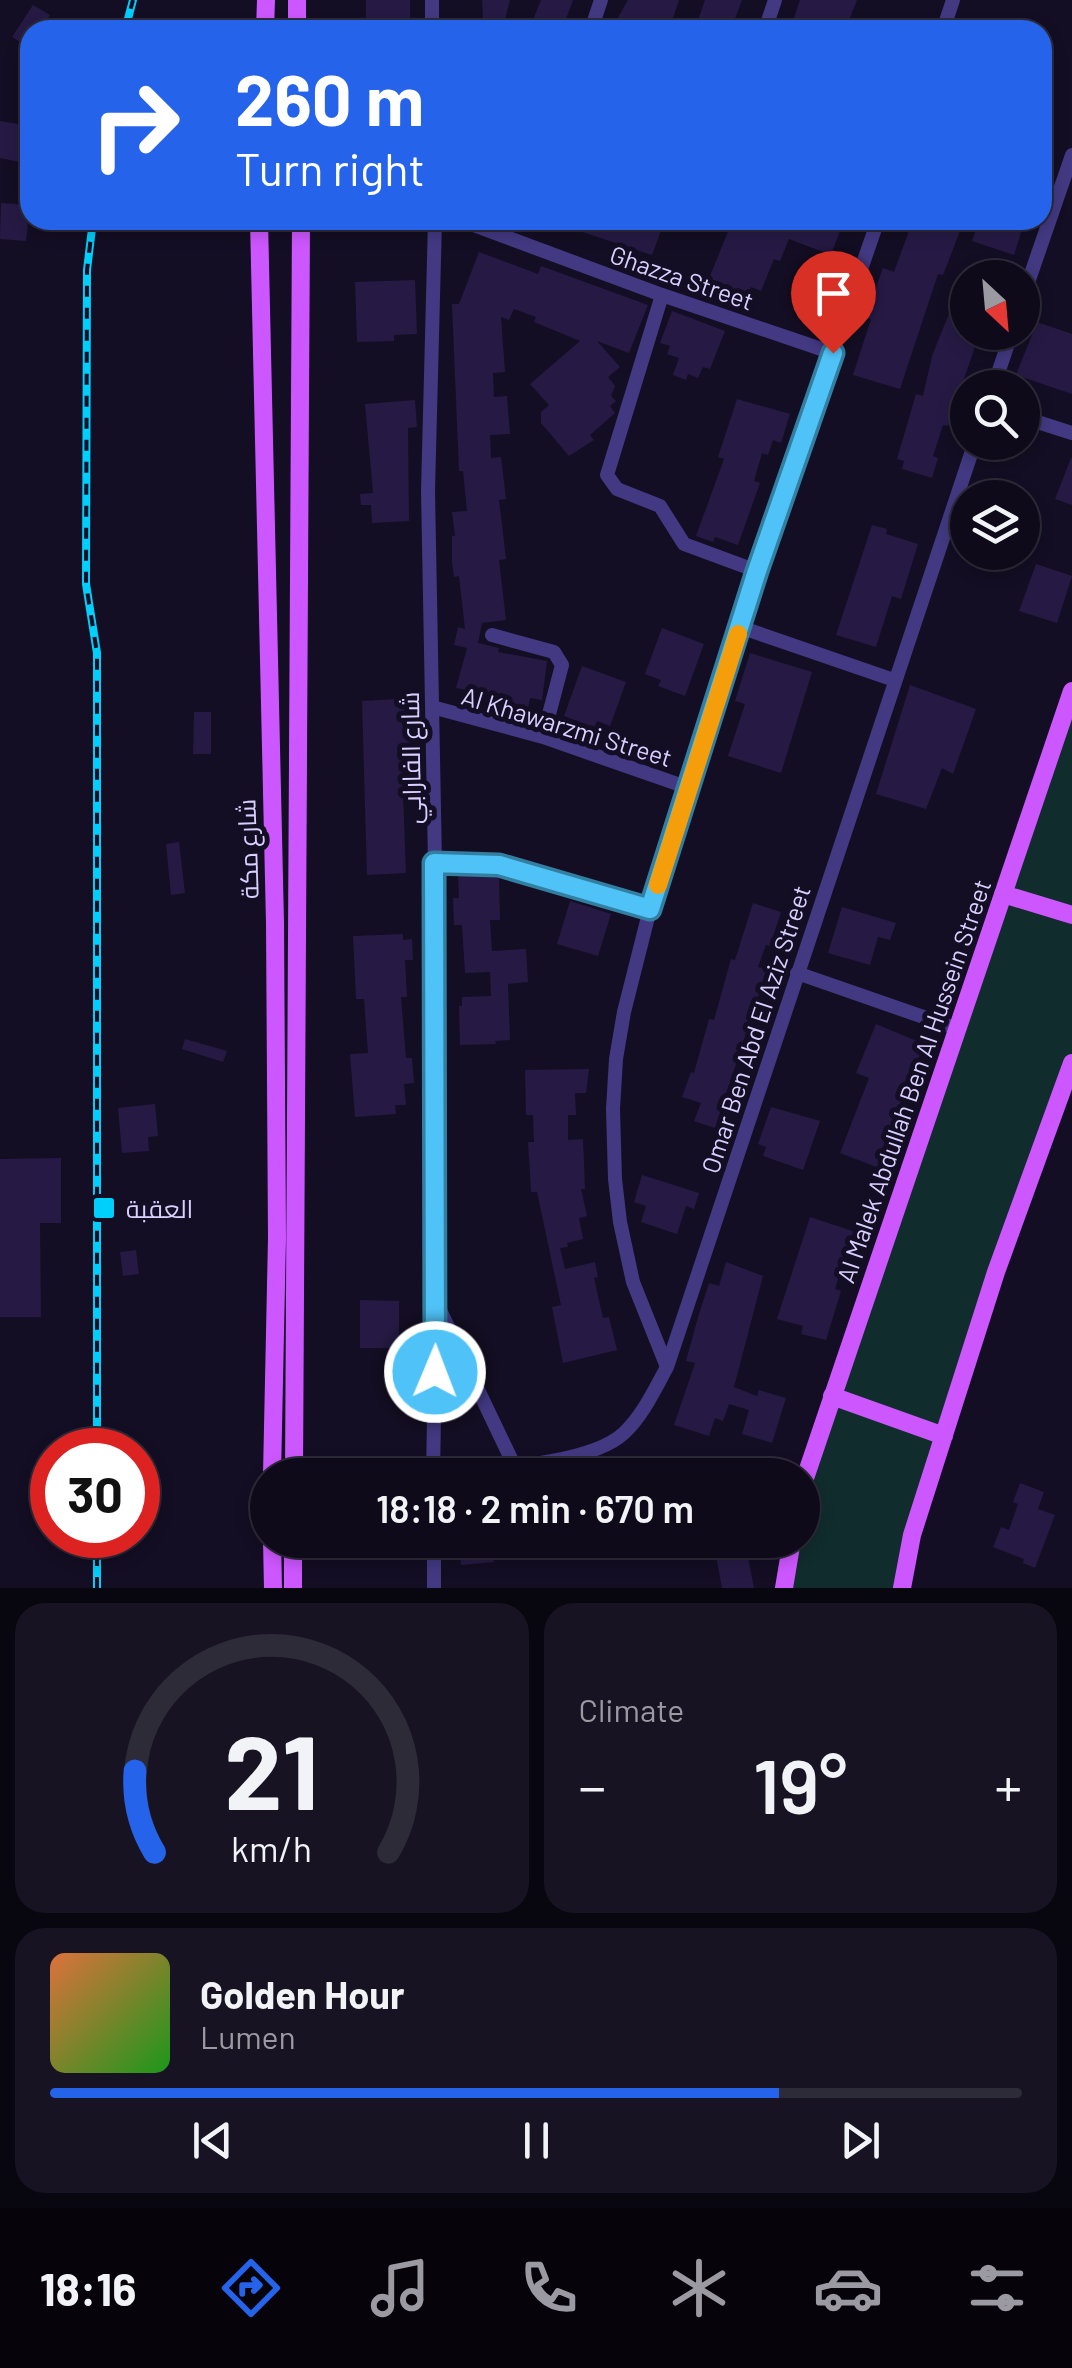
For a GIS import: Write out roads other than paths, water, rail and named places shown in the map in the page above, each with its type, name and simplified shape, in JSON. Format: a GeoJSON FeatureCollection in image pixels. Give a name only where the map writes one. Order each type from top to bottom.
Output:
{"type":"FeatureCollection","features":[{"type":"Feature","properties":{"kind":"main road","name":"شارع مكة"},"geometry":{"type":"LineString","coordinates":[[258,230],[275,923],[277,1238],[272,1458]]}},
{"type":"Feature","properties":{"kind":"main road","name":"شارع مكة"},"geometry":{"type":"LineString","coordinates":[[294,1458],[301,230]]}},
{"type":"Feature","properties":{"kind":"main road","name":"Al Malek Abdullah Ben Al Hussein Street"},"geometry":{"type":"LineString","coordinates":[[812,1458],[1072,691]]}},
{"type":"Feature","properties":{"kind":"main road"},"geometry":{"type":"LineString","coordinates":[[1003,894],[1072,915]]}},
{"type":"Feature","properties":{"kind":"main road"},"geometry":{"type":"LineString","coordinates":[[902,1588],[912,1535],[996,1272],[1072,1064]]}},
{"type":"Feature","properties":{"kind":"main road"},"geometry":{"type":"LineString","coordinates":[[832,1396],[944,1436]]}},
{"type":"Feature","properties":{"kind":"main road"},"geometry":{"type":"LineString","coordinates":[[272,1558],[273,1588]]}},
{"type":"Feature","properties":{"kind":"main road"},"geometry":{"type":"LineString","coordinates":[[293,1588],[294,1558]]}},
{"type":"Feature","properties":{"kind":"main road"},"geometry":{"type":"LineString","coordinates":[[784,1588],[789,1558]]}},
{"type":"Feature","properties":{"kind":"street"},"geometry":{"type":"LineString","coordinates":[[1052,213],[1072,155]]}},
{"type":"Feature","properties":{"kind":"street","name":"شارع الفارابي"},"geometry":{"type":"LineString","coordinates":[[433,1458],[434,863],[428,491],[435,230]]}},
{"type":"Feature","properties":{"kind":"street","name":"Ghazza Street"},"geometry":{"type":"LineString","coordinates":[[487,230],[662,296],[833,353]]}},
{"type":"Feature","properties":{"kind":"street"},"geometry":{"type":"LineString","coordinates":[[667,1367],[629,1268],[620,1222],[613,1146],[616,1059],[624,1012],[650,909],[757,571],[875,230]]}},
{"type":"Feature","properties":{"kind":"street"},"geometry":{"type":"LineString","coordinates":[[1036,260],[1046,230]]}},
{"type":"Feature","properties":{"kind":"street"},"geometry":{"type":"LineString","coordinates":[[662,296],[608,474],[617,489],[660,506],[684,544],[757,571]]}},
{"type":"Feature","properties":{"kind":"street"},"geometry":{"type":"LineString","coordinates":[[1040,422],[1072,432]]}},
{"type":"Feature","properties":{"kind":"street","name":"Omar Ben Abd El Aziz Street"},"geometry":{"type":"LineString","coordinates":[[560,1458],[609,1444],[636,1419],[667,1367],[969,460]]}},
{"type":"Feature","properties":{"kind":"street"},"geometry":{"type":"LineString","coordinates":[[740,626],[894,680]]}},
{"type":"Feature","properties":{"kind":"street"},"geometry":{"type":"LineString","coordinates":[[492,635],[554,652],[559,657],[562,665],[543,737]]}},
{"type":"Feature","properties":{"kind":"street","name":"Al Khawarzmi Street"},"geometry":{"type":"LineString","coordinates":[[432,708],[543,737],[689,788]]}},
{"type":"Feature","properties":{"kind":"street"},"geometry":{"type":"LineString","coordinates":[[434,863],[499,865],[650,909]]}},
{"type":"Feature","properties":{"kind":"street"},"geometry":{"type":"LineString","coordinates":[[797,972],[958,1029]]}},
{"type":"Feature","properties":{"kind":"street"},"geometry":{"type":"LineString","coordinates":[[436,1303],[511,1458]]}},
{"type":"Feature","properties":{"kind":"street"},"geometry":{"type":"LineString","coordinates":[[434,1558],[434,1588]]}},
{"type":"Feature","properties":{"kind":"railway"},"geometry":{"type":"LineString","coordinates":[[128,20],[133,0]]}},
{"type":"Feature","properties":{"kind":"railway"},"geometry":{"type":"LineString","coordinates":[[92,230],[87,270],[86,584],[97,653],[97,1428]]}},
{"type":"Feature","properties":{"kind":"railway"},"geometry":{"type":"LineString","coordinates":[[97,1558],[97,1588]]}},
{"type":"Feature","properties":{"kind":"place","name":"العقبة"},"geometry":{"type":"Point","coordinates":[104,1208]}}]}
